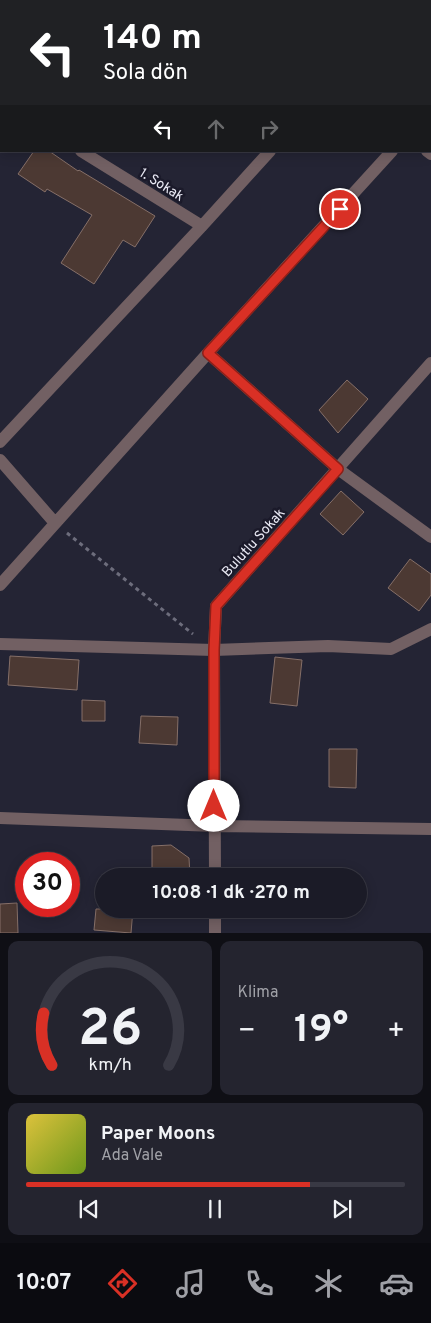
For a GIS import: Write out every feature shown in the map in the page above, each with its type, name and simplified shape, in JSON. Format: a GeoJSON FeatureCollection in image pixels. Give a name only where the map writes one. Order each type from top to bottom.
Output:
{"type":"FeatureCollection","features":[{"type":"Feature","properties":{"kind":"street","name":"1. Sokak"},"geometry":{"type":"LineString","coordinates":[[83,152],[202,226]]}},
{"type":"Feature","properties":{"kind":"street"},"geometry":{"type":"LineString","coordinates":[[0,442],[269,152]]}},
{"type":"Feature","properties":{"kind":"street"},"geometry":{"type":"LineString","coordinates":[[0,585],[391,152]]}},
{"type":"Feature","properties":{"kind":"street"},"geometry":{"type":"LineString","coordinates":[[208,353],[338,469],[431,537]]}},
{"type":"Feature","properties":{"kind":"street","name":"Bulutlu Sokak"},"geometry":{"type":"LineString","coordinates":[[215,868],[214,650],[216,606],[431,363]]}},
{"type":"Feature","properties":{"kind":"street"},"geometry":{"type":"LineString","coordinates":[[0,460],[55,523]]}},
{"type":"Feature","properties":{"kind":"street"},"geometry":{"type":"LineString","coordinates":[[0,644],[214,650],[328,646],[391,649],[431,629]]}},
{"type":"Feature","properties":{"kind":"street"},"geometry":{"type":"LineString","coordinates":[[0,818],[215,826],[431,829]]}},
{"type":"Feature","properties":{"kind":"street"},"geometry":{"type":"LineString","coordinates":[[215,918],[215,933]]}},
{"type":"Feature","properties":{"kind":"path"},"geometry":{"type":"LineString","coordinates":[[55,523],[214,650]]}},
{"type":"Feature","properties":{"kind":"building"},"geometry":{"type":"Polygon","coordinates":[[[33,152],[50,152],[78,171],[155,216],[135,247],[123,240],[94,284],[61,263],[92,215],[47,189],[45,192],[18,174],[33,152]]]}},
{"type":"Feature","properties":{"kind":"building"},"geometry":{"type":"Polygon","coordinates":[[[347,380],[368,399],[338,433],[319,410],[347,380]]]}},
{"type":"Feature","properties":{"kind":"building"},"geometry":{"type":"Polygon","coordinates":[[[341,491],[364,512],[343,535],[320,514],[341,491]]]}},
{"type":"Feature","properties":{"kind":"building"},"geometry":{"type":"Polygon","coordinates":[[[410,559],[431,574],[431,595],[419,611],[388,588],[410,559]]]}},
{"type":"Feature","properties":{"kind":"building"},"geometry":{"type":"Polygon","coordinates":[[[10,656],[79,660],[77,690],[8,685],[10,656]]]}},
{"type":"Feature","properties":{"kind":"building"},"geometry":{"type":"Polygon","coordinates":[[[275,657],[302,660],[297,706],[270,703],[275,657]]]}},
{"type":"Feature","properties":{"kind":"building"},"geometry":{"type":"Polygon","coordinates":[[[82,700],[105,701],[105,721],[82,721],[82,700]]]}},
{"type":"Feature","properties":{"kind":"building"},"geometry":{"type":"Polygon","coordinates":[[[141,716],[178,717],[177,745],[139,743],[141,716]]]}},
{"type":"Feature","properties":{"kind":"building"},"geometry":{"type":"Polygon","coordinates":[[[329,749],[357,749],[356,788],[329,787],[329,749]]]}},
{"type":"Feature","properties":{"kind":"building"},"geometry":{"type":"Polygon","coordinates":[[[171,845],[189,858],[190,868],[152,868],[152,846],[171,845]]]}},
{"type":"Feature","properties":{"kind":"building"},"geometry":{"type":"Polygon","coordinates":[[[15,903],[18,933],[0,933],[0,904],[15,903]]]}},
{"type":"Feature","properties":{"kind":"building"},"geometry":{"type":"Polygon","coordinates":[[[95,918],[132,918],[131,933],[94,930],[95,918]]]}},
{"type":"Feature","properties":{"kind":"route"},"geometry":{"type":"LineString","coordinates":[[214,806],[214,650],[216,606],[338,469],[208,353],[340,209]]}}]}
